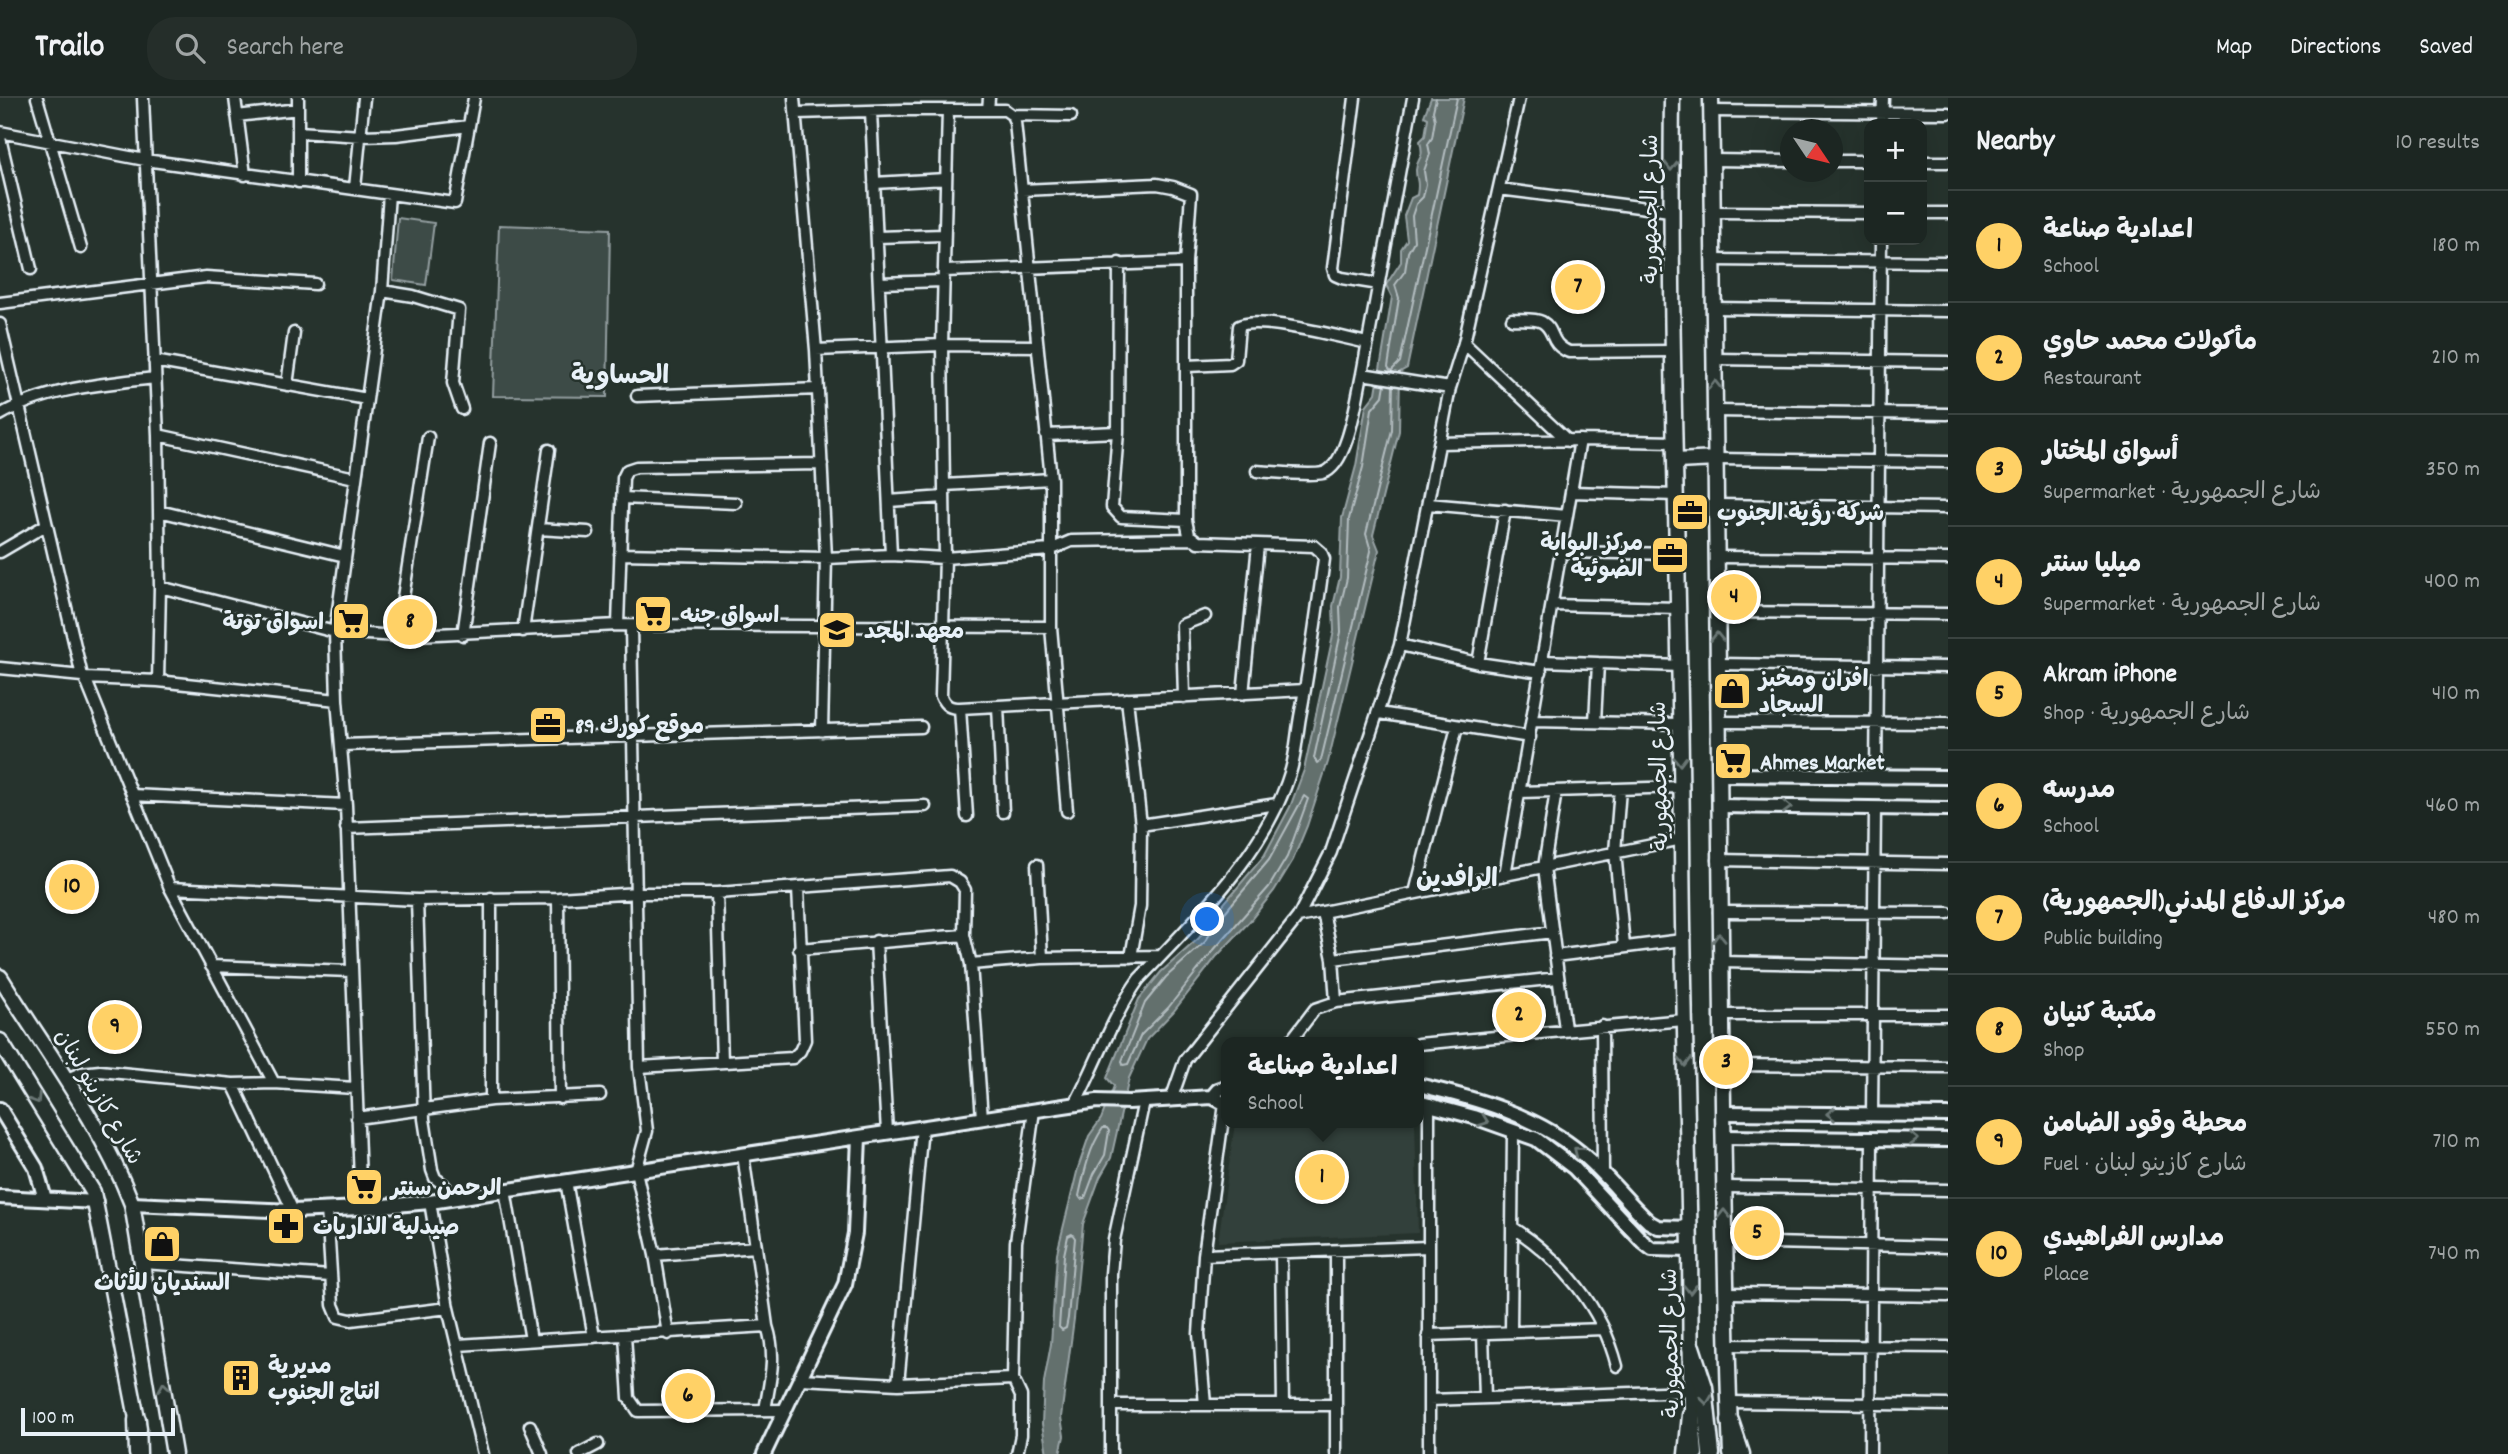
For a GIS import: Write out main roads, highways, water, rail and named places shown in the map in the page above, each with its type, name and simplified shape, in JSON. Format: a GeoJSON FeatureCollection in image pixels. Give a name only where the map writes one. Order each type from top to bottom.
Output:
{"type":"FeatureCollection","features":[{"type":"Feature","properties":{"kind":"main road","name":"شارع الجمهورية"},"geometry":{"type":"LineString","coordinates":[[1672,98],[1672,351],[1679,608],[1690,1391],[1695,1454]]}},
{"type":"Feature","properties":{"kind":"main road"},"geometry":{"type":"LineString","coordinates":[[1711,104],[1717,459],[1718,860],[1724,1242],[1731,1454]]}},
{"type":"Feature","properties":{"kind":"main road"},"geometry":{"type":"LineString","coordinates":[[1676,461],[1717,459]]}},
{"type":"Feature","properties":{"kind":"main road","name":"شارع كازينو لبنان"},"geometry":{"type":"LineString","coordinates":[[0,977],[67,1079],[117,1168],[132,1204],[174,1454]]}},
{"type":"Feature","properties":{"kind":"main road"},"geometry":{"type":"LineString","coordinates":[[0,1041],[87,1181],[96,1202],[145,1454]]}},
{"type":"Feature","properties":{"kind":"main road"},"geometry":{"type":"LineString","coordinates":[[1690,1347],[1704,1387],[1711,1454]]}},
{"type":"Feature","properties":{"kind":"main road"},"geometry":{"type":"LineString","coordinates":[[1687,1454],[1691,1415]]}},
{"type":"Feature","properties":{"kind":"main road"},"geometry":{"type":"LineString","coordinates":[[137,1420],[138,1454]]}},
{"type":"Feature","properties":{"kind":"main road"},"geometry":{"type":"LineString","coordinates":[[1730,1421],[1741,1454]]}},
{"type":"Feature","properties":{"kind":"water"},"geometry":{"type":"Polygon","coordinates":[[[1431,98],[1464,98],[1407,368],[1400,372],[1399,431],[1373,535],[1379,550],[1328,762],[1293,860],[1274,891],[1217,956],[1173,1012],[1147,1039],[1129,1078],[1111,1158],[1100,1177],[1083,1224],[1061,1417],[1064,1436],[1060,1454],[1047,1454],[1042,1424],[1044,1382],[1051,1344],[1057,1253],[1078,1168],[1089,1136],[1101,1119],[1114,1086],[1107,1078],[1139,999],[1161,972],[1199,938],[1215,914],[1264,856],[1290,807],[1304,770],[1334,631],[1333,606],[1340,577],[1342,518],[1356,466],[1366,406],[1376,393],[1392,297],[1386,285],[1401,262],[1401,249],[1407,240],[1404,216],[1411,198],[1417,195],[1416,170],[1421,155],[1420,141],[1425,136],[1428,118],[1424,116],[1431,98]]]}},
{"type":"Feature","properties":{"kind":"place","name":"مركز الدفاع المدني(الجمهورية)"},"geometry":{"type":"Point","coordinates":[1578,287]}},
{"type":"Feature","properties":{"kind":"place","name":"شركة رؤية الجنوب"},"geometry":{"type":"Point","coordinates":[1690,512]}},
{"type":"Feature","properties":{"kind":"place","name":"مركز البوابة الضوئية"},"geometry":{"type":"Point","coordinates":[1670,555]}},
{"type":"Feature","properties":{"kind":"place","name":"ميليا سنتر"},"geometry":{"type":"Point","coordinates":[1734,597]}},
{"type":"Feature","properties":{"kind":"place","name":"اسواق جنه"},"geometry":{"type":"Point","coordinates":[653,614]}},
{"type":"Feature","properties":{"kind":"place","name":"اسواق توتة"},"geometry":{"type":"Point","coordinates":[351,621]}},
{"type":"Feature","properties":{"kind":"place","name":"مكتبة كنيان"},"geometry":{"type":"Point","coordinates":[410,622]}},
{"type":"Feature","properties":{"kind":"place","name":"معهد المجد"},"geometry":{"type":"Point","coordinates":[837,630]}},
{"type":"Feature","properties":{"kind":"place","name":"افران ومخبز السجاد"},"geometry":{"type":"Point","coordinates":[1732,691]}},
{"type":"Feature","properties":{"kind":"place","name":"موقع كورك 89"},"geometry":{"type":"Point","coordinates":[548,725]}},
{"type":"Feature","properties":{"kind":"place","name":"Ahmes Market"},"geometry":{"type":"Point","coordinates":[1733,761]}},
{"type":"Feature","properties":{"kind":"place","name":"مدارس الفراهيدي"},"geometry":{"type":"Point","coordinates":[72,887]}},
{"type":"Feature","properties":{"kind":"place","name":"مأكولات محمد حاوي"},"geometry":{"type":"Point","coordinates":[1519,1015]}},
{"type":"Feature","properties":{"kind":"place","name":"محطة وقود الضامن"},"geometry":{"type":"Point","coordinates":[115,1027]}},
{"type":"Feature","properties":{"kind":"place","name":"أسواق المختار"},"geometry":{"type":"Point","coordinates":[1726,1062]}},
{"type":"Feature","properties":{"kind":"place","name":"اعدادية صناعة"},"geometry":{"type":"Point","coordinates":[1322,1177]}},
{"type":"Feature","properties":{"kind":"place","name":"الرحمن سنتر"},"geometry":{"type":"Point","coordinates":[364,1187]}},
{"type":"Feature","properties":{"kind":"place","name":"صيدلية الذاريات"},"geometry":{"type":"Point","coordinates":[286,1226]}},
{"type":"Feature","properties":{"kind":"place","name":"Akram iPhone"},"geometry":{"type":"Point","coordinates":[1757,1233]}},
{"type":"Feature","properties":{"kind":"place","name":"السنديان للأثاث"},"geometry":{"type":"Point","coordinates":[162,1244]}},
{"type":"Feature","properties":{"kind":"place","name":"مديرية انتاج الجنوب"},"geometry":{"type":"Point","coordinates":[241,1378]}},
{"type":"Feature","properties":{"kind":"place","name":"مدرسه"},"geometry":{"type":"Point","coordinates":[688,1396]}},
{"type":"Feature","properties":{"kind":"district","name":"الحساوية"},"geometry":{"type":"Point","coordinates":[620,374]}},
{"type":"Feature","properties":{"kind":"district","name":"الرافدين"},"geometry":{"type":"Point","coordinates":[1457,877]}}]}
